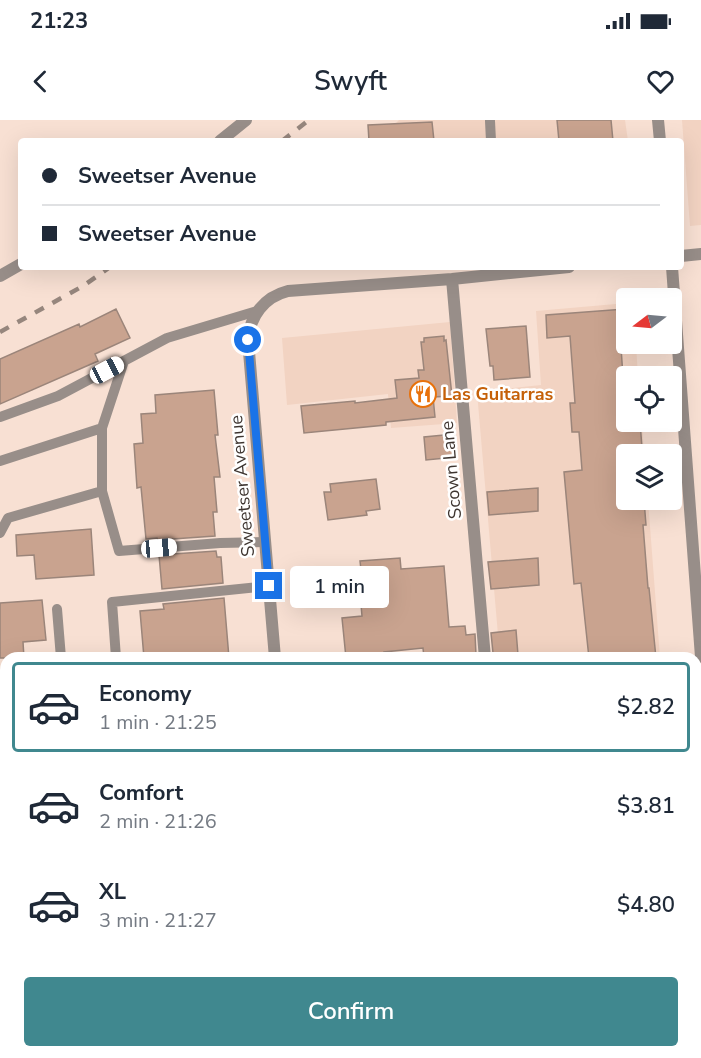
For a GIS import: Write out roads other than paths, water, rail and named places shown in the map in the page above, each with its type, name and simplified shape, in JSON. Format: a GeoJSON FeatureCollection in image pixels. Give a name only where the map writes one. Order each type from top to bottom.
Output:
{"type":"FeatureCollection","features":[{"type":"Feature","properties":{"kind":"street"},"geometry":{"type":"LineString","coordinates":[[224,138],[246,120]]}},
{"type":"Feature","properties":{"kind":"street"},"geometry":{"type":"LineString","coordinates":[[658,120],[660,138]]}},
{"type":"Feature","properties":{"kind":"street"},"geometry":{"type":"LineString","coordinates":[[684,256],[701,254]]}},
{"type":"Feature","properties":{"kind":"street"},"geometry":{"type":"LineString","coordinates":[[0,276],[18,266]]}},
{"type":"Feature","properties":{"kind":"street"},"geometry":{"type":"LineString","coordinates":[[257,311],[272,297],[288,291],[452,279],[500,270]]}},
{"type":"Feature","properties":{"kind":"street"},"geometry":{"type":"LineString","coordinates":[[672,270],[701,652]]}},
{"type":"Feature","properties":{"kind":"street","name":"Scown Lane"},"geometry":{"type":"LineString","coordinates":[[452,279],[484,652]]}},
{"type":"Feature","properties":{"kind":"street","name":"Sweetser Avenue"},"geometry":{"type":"LineString","coordinates":[[257,311],[248,340],[274,652]]}},
{"type":"Feature","properties":{"kind":"lane"},"geometry":{"type":"LineString","coordinates":[[490,121],[491,138]]}},
{"type":"Feature","properties":{"kind":"lane"},"geometry":{"type":"LineString","coordinates":[[0,417],[58,396],[167,338],[257,311]]}},
{"type":"Feature","properties":{"kind":"lane"},"geometry":{"type":"LineString","coordinates":[[124,361],[102,428],[102,491],[119,551],[265,542]]}},
{"type":"Feature","properties":{"kind":"lane"},"geometry":{"type":"LineString","coordinates":[[0,460],[102,428]]}},
{"type":"Feature","properties":{"kind":"lane"},"geometry":{"type":"LineString","coordinates":[[0,533],[8,518],[102,491]]}},
{"type":"Feature","properties":{"kind":"lane"},"geometry":{"type":"LineString","coordinates":[[116,652],[112,602],[269,586]]}},
{"type":"Feature","properties":{"kind":"lane"},"geometry":{"type":"LineString","coordinates":[[57,609],[61,652]]}},
{"type":"Feature","properties":{"kind":"railway"},"geometry":{"type":"LineString","coordinates":[[286,138],[309,120]]}},
{"type":"Feature","properties":{"kind":"railway"},"geometry":{"type":"LineString","coordinates":[[0,332],[83,286],[106,270]]}},
{"type":"Feature","properties":{"kind":"place","name":"Las Guitarras"},"geometry":{"type":"Point","coordinates":[423,394]}}]}
